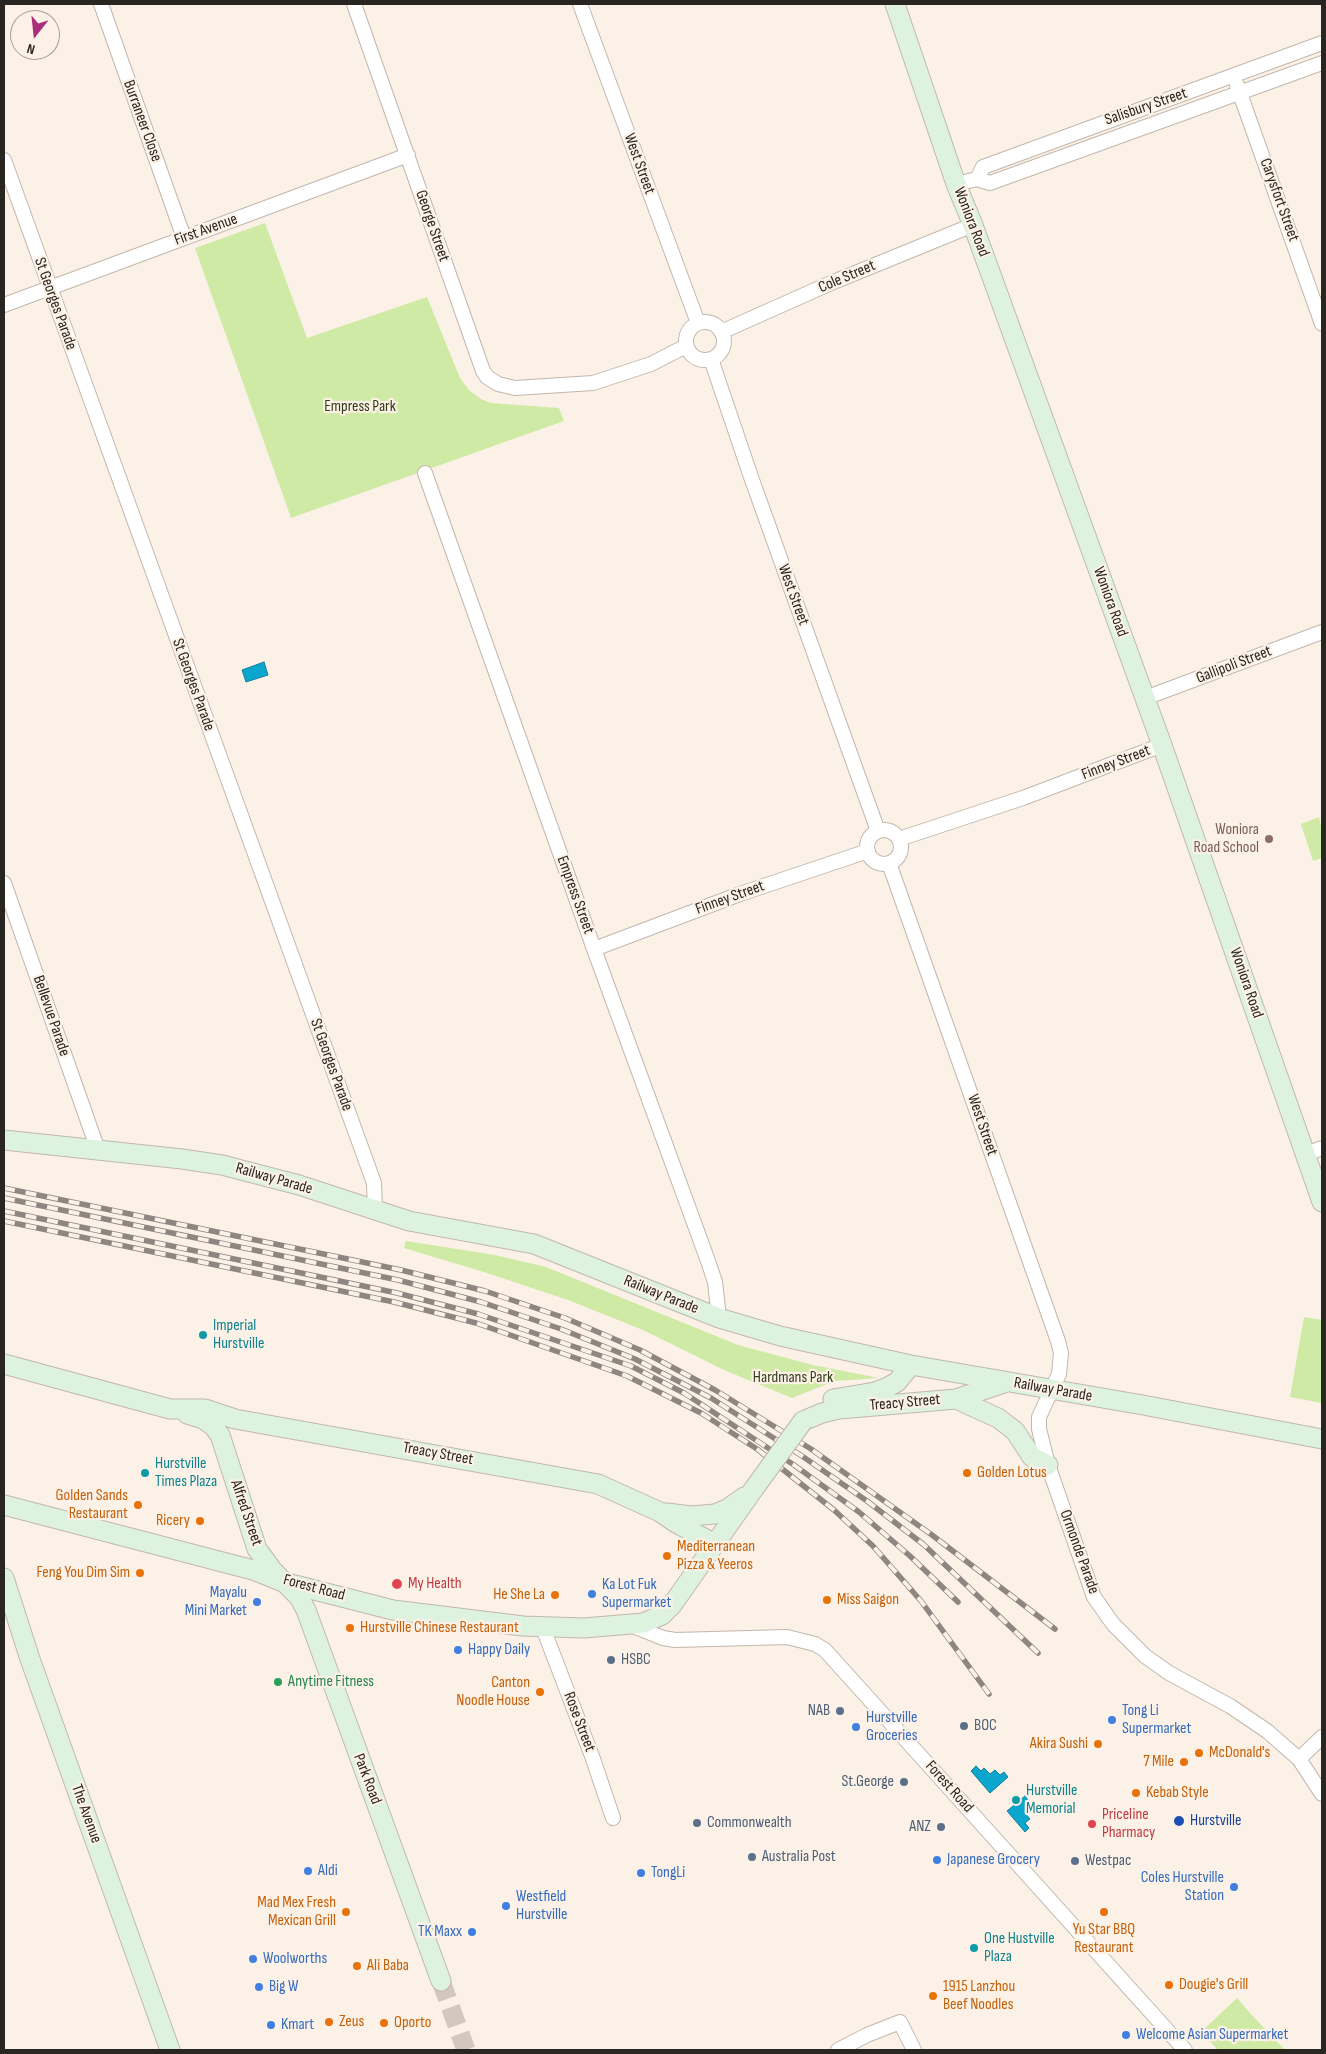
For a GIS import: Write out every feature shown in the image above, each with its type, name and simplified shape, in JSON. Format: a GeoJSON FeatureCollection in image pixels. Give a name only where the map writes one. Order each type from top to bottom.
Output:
{"type":"FeatureCollection","features":[{"type":"Feature","properties":{"kind":"street","name":"Burraneer Close"},"geometry":{"type":"LineString","coordinates":[[100,4],[184,238]]}},
{"type":"Feature","properties":{"kind":"street","name":"George Street"},"geometry":{"type":"LineString","coordinates":[[354,4],[483,371],[487,377],[495,383],[507,387],[593,384],[651,364],[686,346]]}},
{"type":"Feature","properties":{"kind":"street","name":"West Street"},"geometry":{"type":"LineString","coordinates":[[580,4],[698,324]]}},
{"type":"Feature","properties":{"kind":"street","name":"Woniora Road"},"geometry":{"type":"LineString","coordinates":[[895,4],[956,184],[973,225],[1162,745],[1314,1151],[1322,1202]]}},
{"type":"Feature","properties":{"kind":"street","name":"Salisbury Street"},"geometry":{"type":"LineString","coordinates":[[976,179],[983,167],[1322,43]]}},
{"type":"Feature","properties":{"kind":"street","name":"Salisbury Street"},"geometry":{"type":"LineString","coordinates":[[956,184],[976,179],[990,183],[1322,63]]}},
{"type":"Feature","properties":{"kind":"street","name":"Carysfort Street"},"geometry":{"type":"LineString","coordinates":[[1234,76],[1322,324]]}},
{"type":"Feature","properties":{"kind":"street","name":"First Avenue"},"geometry":{"type":"LineString","coordinates":[[4,305],[408,155]]}},
{"type":"Feature","properties":{"kind":"street","name":"St Georges Parade"},"geometry":{"type":"LineString","coordinates":[[4,160],[374,1184],[375,1211]]}},
{"type":"Feature","properties":{"kind":"street","name":"Cole Street"},"geometry":{"type":"LineString","coordinates":[[721,332],[831,283],[973,225]]}},
{"type":"Feature","properties":{"kind":"street"},"geometry":{"type":"LineString","coordinates":[[709,322],[721,332],[723,345],[721,351],[705,360],[693,356],[686,346],[687,335],[693,326],[698,324],[709,322]]}},
{"type":"Feature","properties":{"kind":"street","name":"West Street"},"geometry":{"type":"LineString","coordinates":[[711,358],[751,477],[878,831]]}},
{"type":"Feature","properties":{"kind":"street","name":"Empress Street"},"geometry":{"type":"LineString","coordinates":[[425,472],[594,949],[708,1261],[718,1298],[719,1318]]}},
{"type":"Feature","properties":{"kind":"street","name":"Gallipoli Street"},"geometry":{"type":"LineString","coordinates":[[1145,698],[1322,632]]}},
{"type":"Feature","properties":{"kind":"street","name":"Finney Street"},"geometry":{"type":"LineString","coordinates":[[899,839],[1023,798],[1162,745]]}},
{"type":"Feature","properties":{"kind":"street"},"geometry":{"type":"LineString","coordinates":[[878,831],[890,831],[899,839],[900,851],[898,856],[889,863],[876,861],[868,850],[869,839],[878,831]]}},
{"type":"Feature","properties":{"kind":"street","name":"Finney Street"},"geometry":{"type":"LineString","coordinates":[[594,949],[740,894],[868,850]]}},
{"type":"Feature","properties":{"kind":"street","name":"West Street"},"geometry":{"type":"LineString","coordinates":[[889,863],[1054,1326],[1061,1353],[1059,1374],[1053,1389]]}},
{"type":"Feature","properties":{"kind":"street","name":"Bellevue Parade"},"geometry":{"type":"LineString","coordinates":[[4,883],[98,1150]]}},
{"type":"Feature","properties":{"kind":"street","name":"Railway Parade"},"geometry":{"type":"LineString","coordinates":[[4,1140],[222,1165],[299,1185],[409,1221],[534,1244],[719,1318],[780,1336],[912,1365],[1321,1439]]}},
{"type":"Feature","properties":{"kind":"street","name":"Treacy Street"},"geometry":{"type":"LineString","coordinates":[[4,1364],[170,1409],[205,1409],[235,1419],[581,1479],[613,1489],[660,1512],[715,1544],[808,1413],[824,1401],[876,1392],[888,1387],[897,1382],[912,1365]]}},
{"type":"Feature","properties":{"kind":"street","name":"Treacy Street"},"geometry":{"type":"LineString","coordinates":[[803,1421],[822,1413],[839,1409],[956,1399],[1007,1382]]}},
{"type":"Feature","properties":{"kind":"street","name":"Ormonde Parade"},"geometry":{"type":"LineString","coordinates":[[1053,1389],[1039,1418],[1041,1441],[1094,1597],[1109,1620],[1145,1656],[1178,1678],[1250,1718],[1299,1759],[1322,1794]]}},
{"type":"Feature","properties":{"kind":"street"},"geometry":{"type":"LineString","coordinates":[[956,1399],[998,1418],[1015,1431],[1032,1457],[1048,1465]]}},
{"type":"Feature","properties":{"kind":"street","name":"Alfred Street"},"geometry":{"type":"LineString","coordinates":[[170,1409],[203,1419],[213,1426],[220,1435],[254,1542],[264,1559],[283,1582]]}},
{"type":"Feature","properties":{"kind":"street"},"geometry":{"type":"LineString","coordinates":[[660,1512],[690,1516],[714,1514],[727,1509],[753,1490]]}},
{"type":"Feature","properties":{"kind":"street","name":"Forest Road"},"geometry":{"type":"LineString","coordinates":[[4,1504],[253,1570],[283,1582],[393,1610],[543,1628],[606,1628],[651,1621],[662,1615],[672,1605],[715,1544]]}},
{"type":"Feature","properties":{"kind":"street","name":"The Avenue"},"geometry":{"type":"LineString","coordinates":[[4,1578],[30,1658],[170,2050]]}},
{"type":"Feature","properties":{"kind":"street","name":"Park Road"},"geometry":{"type":"LineString","coordinates":[[283,1582],[299,1597],[313,1627],[346,1724],[441,1981]]}},
{"type":"Feature","properties":{"kind":"street","name":"Forest Road"},"geometry":{"type":"LineString","coordinates":[[631,1625],[663,1638],[675,1640],[787,1637],[815,1644],[826,1650],[1185,2050]]}},
{"type":"Feature","properties":{"kind":"street","name":"Rose Street"},"geometry":{"type":"LineString","coordinates":[[543,1628],[592,1756],[613,1818]]}},
{"type":"Feature","properties":{"kind":"street"},"geometry":{"type":"LineString","coordinates":[[1299,1759],[1322,1737]]}},
{"type":"Feature","properties":{"kind":"street"},"geometry":{"type":"LineString","coordinates":[[838,2050],[867,2035],[900,2022],[914,2050]]}},
{"type":"Feature","properties":{"kind":"green space","name":"Empress Park"},"geometry":{"type":"Polygon","coordinates":[[[265,223],[307,338],[427,297],[460,378],[469,390],[481,399],[491,403],[559,408],[564,421],[291,518],[195,248],[265,223]]]}},
{"type":"Feature","properties":{"kind":"green space"},"geometry":{"type":"Polygon","coordinates":[[[1319,817],[1322,830],[1322,858],[1313,861],[1301,824],[1319,817]]]}},
{"type":"Feature","properties":{"kind":"green space","name":"Hardmans Park"},"geometry":{"type":"Polygon","coordinates":[[[406,1241],[495,1255],[546,1267],[738,1345],[813,1365],[879,1378],[835,1381],[792,1398],[724,1370],[643,1330],[568,1300],[404,1248],[406,1241]]]}},
{"type":"Feature","properties":{"kind":"green space"},"geometry":{"type":"Polygon","coordinates":[[[1304,1317],[1322,1320],[1322,1403],[1290,1397],[1304,1317]]]}},
{"type":"Feature","properties":{"kind":"green space"},"geometry":{"type":"Polygon","coordinates":[[[1237,1998],[1285,2050],[1218,2050],[1201,2032],[1237,1998]]]}},
{"type":"Feature","properties":{"kind":"water"},"geometry":{"type":"Polygon","coordinates":[[[264,662],[268,675],[246,682],[242,670],[264,662]]]}},
{"type":"Feature","properties":{"kind":"water"},"geometry":{"type":"Polygon","coordinates":[[[976,1766],[981,1771],[984,1768],[990,1774],[995,1770],[1000,1775],[1004,1772],[1008,1777],[990,1793],[971,1771],[976,1766]]]}},
{"type":"Feature","properties":{"kind":"water"},"geometry":{"type":"Polygon","coordinates":[[[1025,1796],[1028,1800],[1025,1804],[1029,1809],[1025,1813],[1030,1819],[1025,1823],[1029,1828],[1025,1832],[1007,1811],[1025,1796]]]}},
{"type":"Feature","properties":{"kind":"tunnel"},"geometry":{"type":"LineString","coordinates":[[441,1981],[466,2050]]}},
{"type":"Feature","properties":{"kind":"railway"},"geometry":{"type":"LineString","coordinates":[[4,1188],[401,1270],[485,1291],[565,1318],[640,1350],[715,1390],[811,1449],[932,1535],[1055,1629]]}},
{"type":"Feature","properties":{"kind":"railway"},"geometry":{"type":"LineString","coordinates":[[4,1198],[398,1280],[481,1302],[561,1329],[635,1359],[711,1398],[802,1456],[867,1501],[923,1544],[1038,1653]]}},
{"type":"Feature","properties":{"kind":"railway"},"geometry":{"type":"LineString","coordinates":[[4,1211],[397,1293],[478,1314],[631,1366],[684,1393],[794,1465],[859,1512],[910,1556],[958,1602]]}},
{"type":"Feature","properties":{"kind":"railway"},"geometry":{"type":"LineString","coordinates":[[4,1221],[394,1302],[476,1323],[627,1376],[701,1413],[757,1449],[834,1510],[873,1546],[921,1601],[989,1694]]}},
{"type":"Feature","properties":{"kind":"place","name":"Woniora Road School"},"geometry":{"type":"Point","coordinates":[1269,839]}},
{"type":"Feature","properties":{"kind":"place","name":"Imperial Hurstville"},"geometry":{"type":"Point","coordinates":[203,1335]}},
{"type":"Feature","properties":{"kind":"place","name":"Hurstville Times Plaza"},"geometry":{"type":"Point","coordinates":[145,1473]}},
{"type":"Feature","properties":{"kind":"place","name":"Golden Lotus"},"geometry":{"type":"Point","coordinates":[967,1473]}},
{"type":"Feature","properties":{"kind":"place","name":"Golden Sands Restaurant"},"geometry":{"type":"Point","coordinates":[138,1505]}},
{"type":"Feature","properties":{"kind":"place","name":"Ricery"},"geometry":{"type":"Point","coordinates":[200,1521]}},
{"type":"Feature","properties":{"kind":"place","name":"Mediterranean Pizza & Yeeros"},"geometry":{"type":"Point","coordinates":[667,1556]}},
{"type":"Feature","properties":{"kind":"place","name":"Feng You Dim Sim"},"geometry":{"type":"Point","coordinates":[140,1573]}},
{"type":"Feature","properties":{"kind":"place","name":"My Health"},"geometry":{"type":"Point","coordinates":[397,1584]}},
{"type":"Feature","properties":{"kind":"place","name":"Ka Lot Fuk Supermarket"},"geometry":{"type":"Point","coordinates":[592,1594]}},
{"type":"Feature","properties":{"kind":"place","name":"He She La"},"geometry":{"type":"Point","coordinates":[555,1595]}},
{"type":"Feature","properties":{"kind":"place","name":"Miss Saigon"},"geometry":{"type":"Point","coordinates":[827,1600]}},
{"type":"Feature","properties":{"kind":"place","name":"Mayalu Mini Market"},"geometry":{"type":"Point","coordinates":[257,1602]}},
{"type":"Feature","properties":{"kind":"place","name":"Hurstville Chinese Restaurant"},"geometry":{"type":"Point","coordinates":[350,1628]}},
{"type":"Feature","properties":{"kind":"place","name":"Happy Daily"},"geometry":{"type":"Point","coordinates":[458,1650]}},
{"type":"Feature","properties":{"kind":"place","name":"HSBC"},"geometry":{"type":"Point","coordinates":[611,1660]}},
{"type":"Feature","properties":{"kind":"place","name":"Anytime Fitness"},"geometry":{"type":"Point","coordinates":[278,1682]}},
{"type":"Feature","properties":{"kind":"place","name":"Canton Noodle House"},"geometry":{"type":"Point","coordinates":[540,1692]}},
{"type":"Feature","properties":{"kind":"place","name":"NAB"},"geometry":{"type":"Point","coordinates":[840,1711]}},
{"type":"Feature","properties":{"kind":"place","name":"Tong Li Supermarket"},"geometry":{"type":"Point","coordinates":[1112,1720]}},
{"type":"Feature","properties":{"kind":"place","name":"BOC"},"geometry":{"type":"Point","coordinates":[964,1726]}},
{"type":"Feature","properties":{"kind":"place","name":"Hurstville Groceries"},"geometry":{"type":"Point","coordinates":[856,1727]}},
{"type":"Feature","properties":{"kind":"place","name":"Akira Sushi"},"geometry":{"type":"Point","coordinates":[1098,1744]}},
{"type":"Feature","properties":{"kind":"place","name":"McDonald's"},"geometry":{"type":"Point","coordinates":[1199,1753]}},
{"type":"Feature","properties":{"kind":"place","name":"7 Mile"},"geometry":{"type":"Point","coordinates":[1184,1762]}},
{"type":"Feature","properties":{"kind":"place","name":"St.George"},"geometry":{"type":"Point","coordinates":[904,1782]}},
{"type":"Feature","properties":{"kind":"place","name":"Kebab Style"},"geometry":{"type":"Point","coordinates":[1136,1793]}},
{"type":"Feature","properties":{"kind":"place","name":"Hurstville Memorial"},"geometry":{"type":"Point","coordinates":[1016,1800]}},
{"type":"Feature","properties":{"kind":"place","name":"Hurstville"},"geometry":{"type":"Point","coordinates":[1179,1821]}},
{"type":"Feature","properties":{"kind":"place","name":"Commonwealth"},"geometry":{"type":"Point","coordinates":[697,1823]}},
{"type":"Feature","properties":{"kind":"place","name":"Priceline Pharmacy"},"geometry":{"type":"Point","coordinates":[1092,1824]}},
{"type":"Feature","properties":{"kind":"place","name":"ANZ"},"geometry":{"type":"Point","coordinates":[941,1827]}},
{"type":"Feature","properties":{"kind":"place","name":"Australia Post"},"geometry":{"type":"Point","coordinates":[752,1857]}},
{"type":"Feature","properties":{"kind":"place","name":"Japanese Grocery"},"geometry":{"type":"Point","coordinates":[937,1860]}},
{"type":"Feature","properties":{"kind":"place","name":"Westpac"},"geometry":{"type":"Point","coordinates":[1075,1861]}},
{"type":"Feature","properties":{"kind":"place","name":"Aldi"},"geometry":{"type":"Point","coordinates":[308,1871]}},
{"type":"Feature","properties":{"kind":"place","name":"TongLi"},"geometry":{"type":"Point","coordinates":[641,1873]}},
{"type":"Feature","properties":{"kind":"place","name":"Coles Hurstville Station"},"geometry":{"type":"Point","coordinates":[1234,1887]}},
{"type":"Feature","properties":{"kind":"place","name":"Westfield Hurstville"},"geometry":{"type":"Point","coordinates":[506,1906]}},
{"type":"Feature","properties":{"kind":"place","name":"Mad Mex Fresh Mexican Grill"},"geometry":{"type":"Point","coordinates":[346,1912]}},
{"type":"Feature","properties":{"kind":"place","name":"Yu Star BBQ Restaurant"},"geometry":{"type":"Point","coordinates":[1104,1912]}},
{"type":"Feature","properties":{"kind":"place","name":"TK Maxx"},"geometry":{"type":"Point","coordinates":[472,1932]}},
{"type":"Feature","properties":{"kind":"place","name":"One Hustville Plaza"},"geometry":{"type":"Point","coordinates":[974,1948]}},
{"type":"Feature","properties":{"kind":"place","name":"Woolworths"},"geometry":{"type":"Point","coordinates":[253,1959]}},
{"type":"Feature","properties":{"kind":"place","name":"Ali Baba"},"geometry":{"type":"Point","coordinates":[357,1966]}},
{"type":"Feature","properties":{"kind":"place","name":"Dougie's Grill"},"geometry":{"type":"Point","coordinates":[1169,1985]}},
{"type":"Feature","properties":{"kind":"place","name":"Big W"},"geometry":{"type":"Point","coordinates":[259,1987]}},
{"type":"Feature","properties":{"kind":"place","name":"1915 Lanzhou Beef Noodles"},"geometry":{"type":"Point","coordinates":[933,1996]}},
{"type":"Feature","properties":{"kind":"place","name":"Zeus"},"geometry":{"type":"Point","coordinates":[329,2022]}},
{"type":"Feature","properties":{"kind":"place","name":"Oporto"},"geometry":{"type":"Point","coordinates":[384,2023]}},
{"type":"Feature","properties":{"kind":"place","name":"Kmart"},"geometry":{"type":"Point","coordinates":[271,2025]}},
{"type":"Feature","properties":{"kind":"place","name":"Welcome Asian Supermarket"},"geometry":{"type":"Point","coordinates":[1126,2035]}}]}
